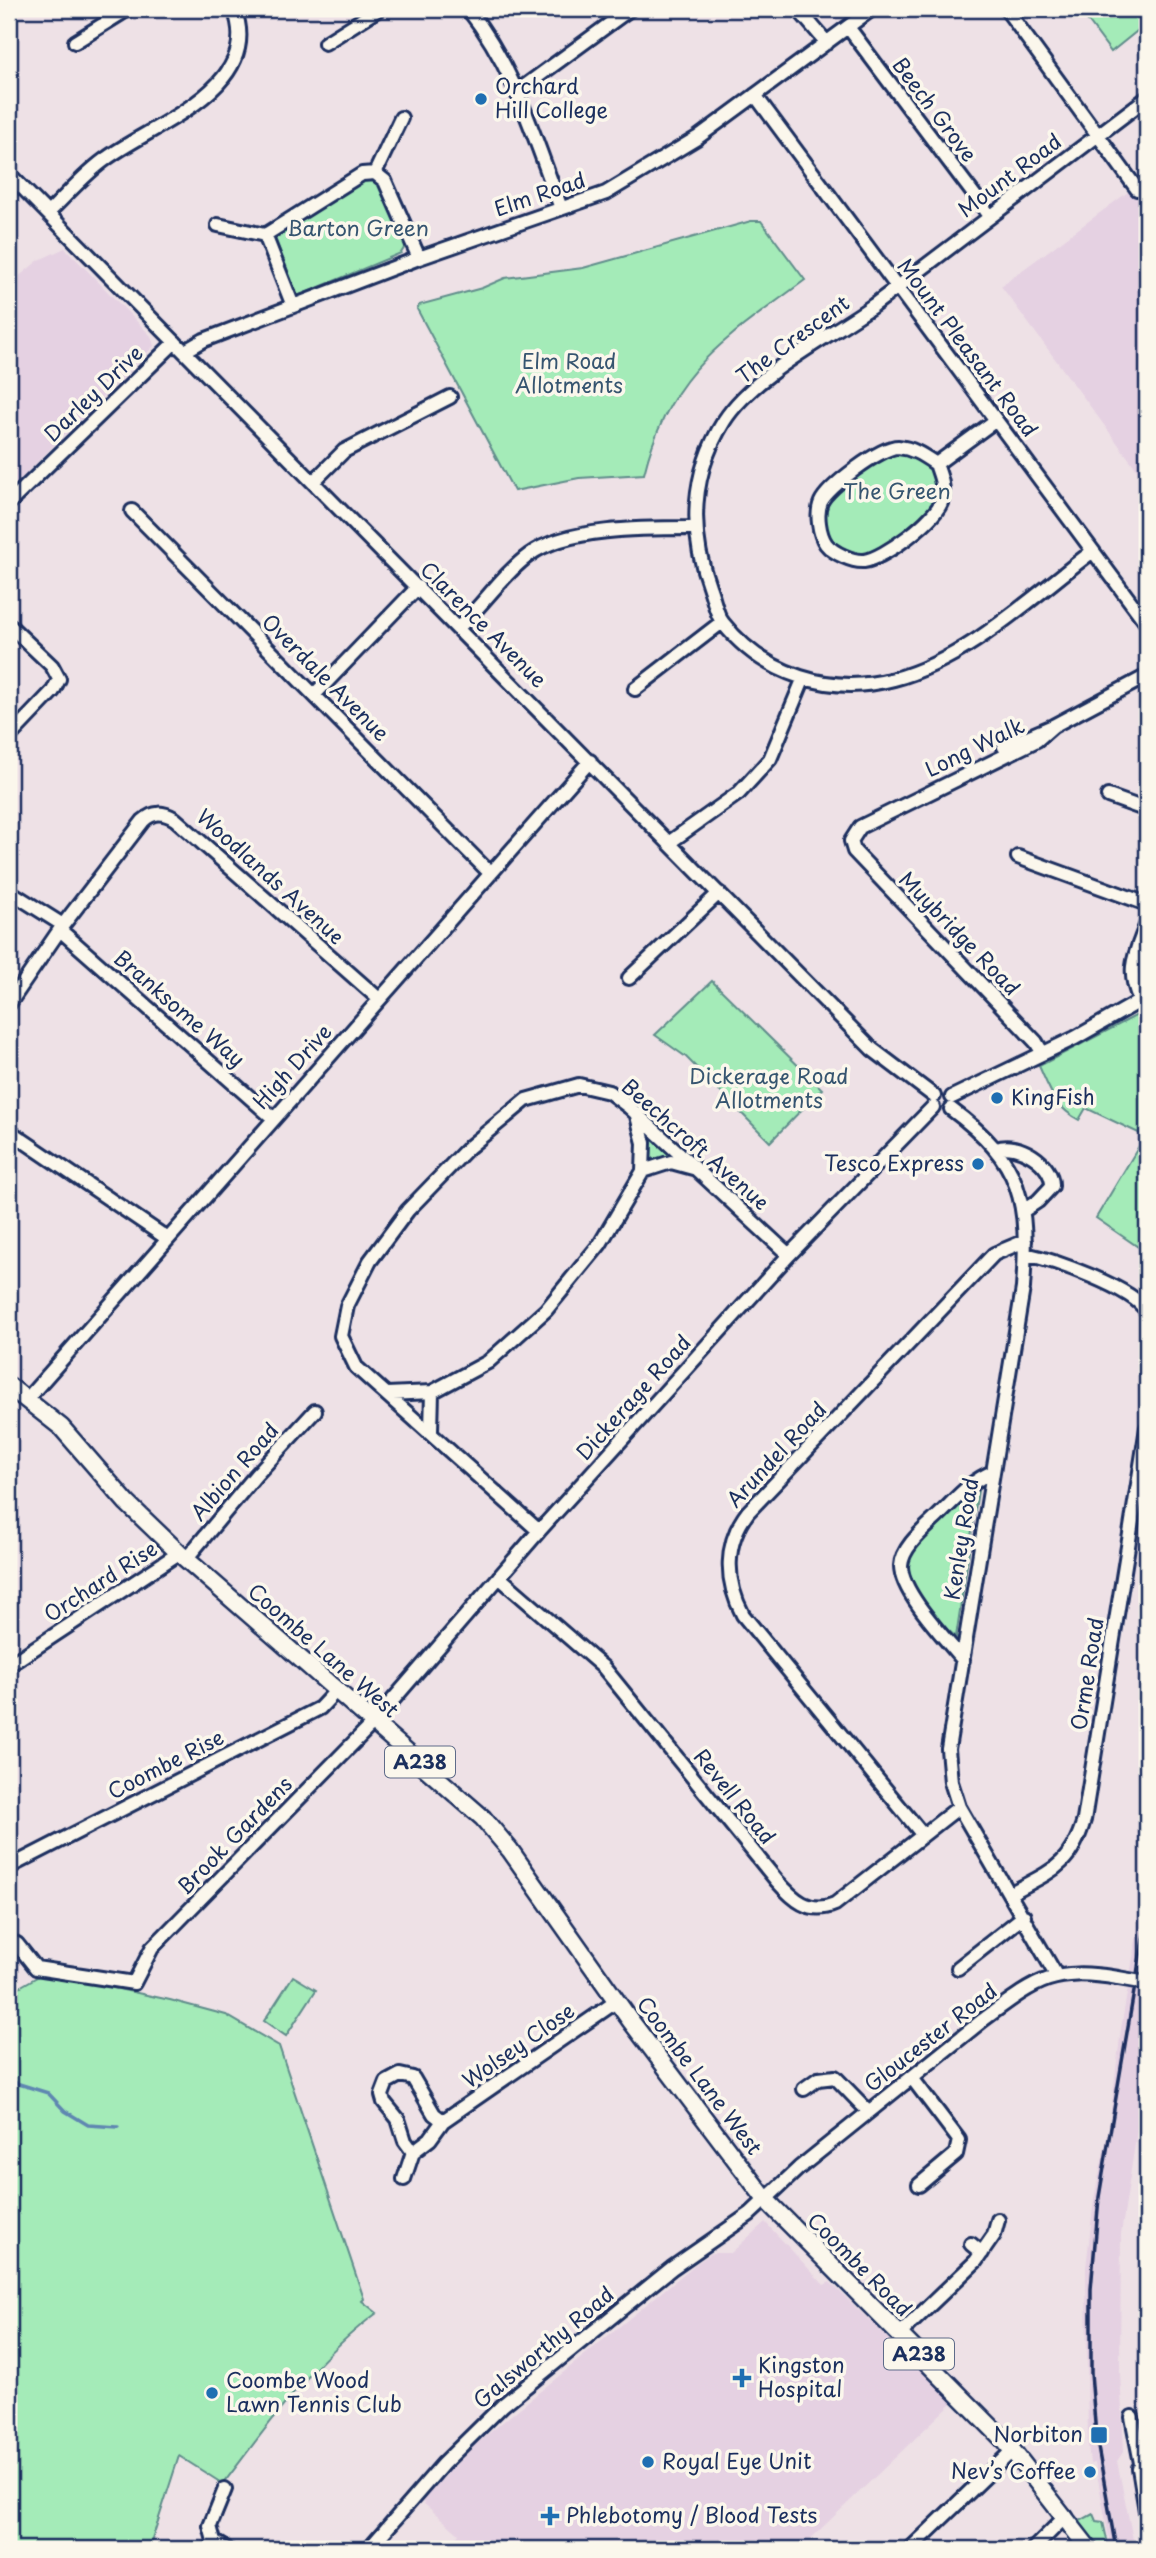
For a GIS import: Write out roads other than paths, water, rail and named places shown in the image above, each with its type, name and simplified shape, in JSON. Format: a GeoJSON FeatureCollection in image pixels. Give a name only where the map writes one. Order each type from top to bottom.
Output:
{"type":"FeatureCollection","features":[{"type":"Feature","properties":{"kind":"main road","name":"Coombe Lane West"},"geometry":{"type":"LineString","coordinates":[[9,1385],[74,1440],[111,1486],[183,1556],[445,1783],[494,1830],[617,2001],[766,2200]]}},
{"type":"Feature","properties":{"kind":"main road","name":"Coombe Road"},"geometry":{"type":"LineString","coordinates":[[766,2200],[1013,2450],[1089,2549]]}},
{"type":"Feature","properties":{"kind":"street"},"geometry":{"type":"LineString","coordinates":[[75,42],[128,9]]}},
{"type":"Feature","properties":{"kind":"street"},"geometry":{"type":"LineString","coordinates":[[48,213],[105,159],[211,92],[230,71],[239,47],[234,9]]}},
{"type":"Feature","properties":{"kind":"street"},"geometry":{"type":"LineString","coordinates":[[325,43],[379,9]]}},
{"type":"Feature","properties":{"kind":"street"},"geometry":{"type":"LineString","coordinates":[[468,9],[492,40],[518,91],[561,208]]}},
{"type":"Feature","properties":{"kind":"street"},"geometry":{"type":"LineString","coordinates":[[518,91],[630,9]]}},
{"type":"Feature","properties":{"kind":"street"},"geometry":{"type":"LineString","coordinates":[[798,9],[827,43]]}},
{"type":"Feature","properties":{"kind":"street","name":"Elm Road"},"geometry":{"type":"LineString","coordinates":[[180,347],[619,187],[698,138],[872,9]]}},
{"type":"Feature","properties":{"kind":"street"},"geometry":{"type":"LineString","coordinates":[[1006,9],[1137,189]]}},
{"type":"Feature","properties":{"kind":"street","name":"Beech Grove"},"geometry":{"type":"LineString","coordinates":[[848,27],[990,216]]}},
{"type":"Feature","properties":{"kind":"street","name":"Mount Pleasant Road"},"geometry":{"type":"LineString","coordinates":[[755,95],[1147,624]]}},
{"type":"Feature","properties":{"kind":"street","name":"Mount Road"},"geometry":{"type":"LineString","coordinates":[[897,287],[1147,98]]}},
{"type":"Feature","properties":{"kind":"street"},"geometry":{"type":"LineString","coordinates":[[375,173],[401,118]]}},
{"type":"Feature","properties":{"kind":"street"},"geometry":{"type":"LineString","coordinates":[[218,225],[265,235],[362,174],[375,173],[385,181],[419,258]]}},
{"type":"Feature","properties":{"kind":"street","name":"Clarence Avenue"},"geometry":{"type":"LineString","coordinates":[[9,174],[881,1058],[933,1102]]}},
{"type":"Feature","properties":{"kind":"street"},"geometry":{"type":"LineString","coordinates":[[265,235],[293,306]]}},
{"type":"Feature","properties":{"kind":"street","name":"The Crescent"},"geometry":{"type":"LineString","coordinates":[[897,287],[857,317],[835,328],[752,391],[726,418],[703,467],[695,504],[699,554],[722,622],[763,661],[803,680],[836,685],[892,680],[947,661],[1093,551]]}},
{"type":"Feature","properties":{"kind":"street","name":"Darley Drive"},"geometry":{"type":"LineString","coordinates":[[9,503],[180,347]]}},
{"type":"Feature","properties":{"kind":"street"},"geometry":{"type":"LineString","coordinates":[[314,481],[345,452],[450,397]]}},
{"type":"Feature","properties":{"kind":"street"},"geometry":{"type":"LineString","coordinates":[[936,464],[996,420]]}},
{"type":"Feature","properties":{"kind":"street"},"geometry":{"type":"LineString","coordinates":[[895,447],[915,450],[936,464],[942,479],[942,501],[928,521],[878,557],[862,562],[841,555],[826,544],[819,522],[820,504],[830,490],[877,454],[895,447]]}},
{"type":"Feature","properties":{"kind":"street","name":"Overdale Avenue"},"geometry":{"type":"LineString","coordinates":[[132,510],[490,873]]}},
{"type":"Feature","properties":{"kind":"street"},"geometry":{"type":"LineString","coordinates":[[458,628],[520,563],[548,543],[575,535],[696,528]]}},
{"type":"Feature","properties":{"kind":"street"},"geometry":{"type":"LineString","coordinates":[[314,695],[418,587]]}},
{"type":"Feature","properties":{"kind":"street"},"geometry":{"type":"LineString","coordinates":[[635,689],[722,622]]}},
{"type":"Feature","properties":{"kind":"street"},"geometry":{"type":"LineString","coordinates":[[9,625],[52,666],[59,679],[53,691],[9,737]]}},
{"type":"Feature","properties":{"kind":"street","name":"Long Walk"},"geometry":{"type":"LineString","coordinates":[[851,841],[860,827],[942,780],[1147,676]]}},
{"type":"Feature","properties":{"kind":"street"},"geometry":{"type":"LineString","coordinates":[[670,842],[739,793],[770,759],[803,680]]}},
{"type":"Feature","properties":{"kind":"street","name":"High Drive"},"geometry":{"type":"LineString","coordinates":[[27,1399],[590,761]]}},
{"type":"Feature","properties":{"kind":"street"},"geometry":{"type":"LineString","coordinates":[[1108,796],[1147,810]]}},
{"type":"Feature","properties":{"kind":"street","name":"Woodlands Avenue"},"geometry":{"type":"LineString","coordinates":[[9,1004],[61,928],[143,821],[153,813],[166,814],[379,999]]}},
{"type":"Feature","properties":{"kind":"street","name":"Muybridge Road"},"geometry":{"type":"LineString","coordinates":[[851,841],[854,851],[1036,1042],[1042,1052]]}},
{"type":"Feature","properties":{"kind":"street"},"geometry":{"type":"LineString","coordinates":[[1018,857],[1147,904]]}},
{"type":"Feature","properties":{"kind":"street","name":"Branksome Way"},"geometry":{"type":"LineString","coordinates":[[9,891],[61,928],[273,1118]]}},
{"type":"Feature","properties":{"kind":"street"},"geometry":{"type":"LineString","coordinates":[[629,978],[719,893]]}},
{"type":"Feature","properties":{"kind":"street"},"geometry":{"type":"LineString","coordinates":[[933,1102],[941,1113],[951,1103],[1144,999],[1131,979],[1131,967],[1147,923]]}},
{"type":"Feature","properties":{"kind":"street","name":"Beechcroft Avenue"},"geometry":{"type":"LineString","coordinates":[[539,1531],[431,1431],[356,1367],[341,1336],[347,1306],[370,1261],[408,1210],[468,1147],[526,1100],[579,1085],[609,1092],[789,1255]]}},
{"type":"Feature","properties":{"kind":"street","name":"Dickerage Road"},"geometry":{"type":"LineString","coordinates":[[373,1723],[539,1531],[789,1255],[933,1102]]}},
{"type":"Feature","properties":{"kind":"street","name":"Kenley Road"},"geometry":{"type":"LineString","coordinates":[[951,1103],[997,1149],[1013,1176],[1023,1210],[1025,1248],[1023,1288],[948,1749],[951,1782],[960,1807],[1056,1975]]}},
{"type":"Feature","properties":{"kind":"street"},"geometry":{"type":"LineString","coordinates":[[387,1394],[432,1392],[488,1362],[546,1310],[600,1244],[643,1171],[643,1143],[637,1116]]}},
{"type":"Feature","properties":{"kind":"street"},"geometry":{"type":"LineString","coordinates":[[9,1131],[168,1238]]}},
{"type":"Feature","properties":{"kind":"street"},"geometry":{"type":"LineString","coordinates":[[997,1149],[1006,1146],[1016,1148],[1043,1164],[1051,1175],[1052,1186],[1023,1210]]}},
{"type":"Feature","properties":{"kind":"street"},"geometry":{"type":"LineString","coordinates":[[643,1171],[671,1162],[697,1169]]}},
{"type":"Feature","properties":{"kind":"street"},"geometry":{"type":"LineString","coordinates":[[1025,1248],[1091,1277],[1125,1295],[1147,1312]]}},
{"type":"Feature","properties":{"kind":"street","name":"Arundel Road"},"geometry":{"type":"LineString","coordinates":[[922,1834],[743,1615],[732,1587],[730,1549],[734,1535],[748,1512],[994,1254],[1025,1248]]}},
{"type":"Feature","properties":{"kind":"street"},"geometry":{"type":"LineString","coordinates":[[431,1431],[432,1392]]}},
{"type":"Feature","properties":{"kind":"street","name":"Albion Road"},"geometry":{"type":"LineString","coordinates":[[183,1556],[315,1411]]}},
{"type":"Feature","properties":{"kind":"street","name":"Orme Road"},"geometry":{"type":"LineString","coordinates":[[1011,1893],[1066,1860],[1076,1845],[1084,1820],[1147,1428]]}},
{"type":"Feature","properties":{"kind":"street"},"geometry":{"type":"LineString","coordinates":[[963,1660],[906,1586],[901,1566],[907,1550],[921,1533],[976,1479],[993,1472]]}},
{"type":"Feature","properties":{"kind":"street","name":"Orchard Rise"},"geometry":{"type":"LineString","coordinates":[[9,1665],[183,1556]]}},
{"type":"Feature","properties":{"kind":"street","name":"Revell Road"},"geometry":{"type":"LineString","coordinates":[[499,1577],[604,1668],[794,1900],[815,1908],[835,1904],[960,1807]]}},
{"type":"Feature","properties":{"kind":"street","name":"Coombe Rise"},"geometry":{"type":"LineString","coordinates":[[9,1867],[311,1712],[336,1691]]}},
{"type":"Feature","properties":{"kind":"street","name":"Brook Gardens"},"geometry":{"type":"LineString","coordinates":[[9,1941],[22,1948],[36,1968],[134,1983],[152,1948],[373,1723]]}},
{"type":"Feature","properties":{"kind":"street"},"geometry":{"type":"LineString","coordinates":[[958,1968],[1024,1916]]}},
{"type":"Feature","properties":{"kind":"street","name":"Gloucester Road"},"geometry":{"type":"LineString","coordinates":[[766,2200],[868,2112],[1009,2001],[1056,1975],[1096,1975],[1147,1983]]}},
{"type":"Feature","properties":{"kind":"street","name":"Wolsey Close"},"geometry":{"type":"LineString","coordinates":[[404,2179],[414,2151],[430,2139],[443,2121],[617,2001]]}},
{"type":"Feature","properties":{"kind":"street"},"geometry":{"type":"LineString","coordinates":[[804,2088],[833,2069],[868,2112]]}},
{"type":"Feature","properties":{"kind":"street"},"geometry":{"type":"LineString","coordinates":[[414,2151],[405,2141],[398,2119],[384,2102],[383,2087],[387,2082],[400,2075],[413,2078],[434,2114],[443,2121]]}},
{"type":"Feature","properties":{"kind":"street"},"geometry":{"type":"LineString","coordinates":[[912,2078],[956,2133],[960,2147],[951,2160],[919,2185]]}},
{"type":"Feature","properties":{"kind":"street","name":"Galsworthy Road"},"geometry":{"type":"LineString","coordinates":[[369,2549],[443,2463],[499,2409],[672,2268],[766,2200]]}},
{"type":"Feature","properties":{"kind":"street"},"geometry":{"type":"LineString","coordinates":[[899,2335],[982,2253],[994,2235],[998,2220]]}},
{"type":"Feature","properties":{"kind":"street"},"geometry":{"type":"LineString","coordinates":[[971,2244],[982,2253]]}},
{"type":"Feature","properties":{"kind":"street"},"geometry":{"type":"LineString","coordinates":[[1132,2417],[1144,2461],[1139,2468],[1147,2517]]}},
{"type":"Feature","properties":{"kind":"street"},"geometry":{"type":"LineString","coordinates":[[910,2549],[1013,2450]]}},
{"type":"Feature","properties":{"kind":"street"},"geometry":{"type":"LineString","coordinates":[[225,2489],[210,2526],[212,2545],[227,2549]]}},
{"type":"Feature","properties":{"kind":"street"},"geometry":{"type":"LineString","coordinates":[[1032,2549],[1066,2516]]}},
{"type":"Feature","properties":{"kind":"waterway"},"geometry":{"type":"LineString","coordinates":[[9,2078],[16,2083],[48,2093],[65,2111],[88,2125],[118,2127]]}},
{"type":"Feature","properties":{"kind":"railway"},"geometry":{"type":"LineString","coordinates":[[1116,2549],[1096,2436],[1091,2373],[1091,2289],[1099,2197],[1147,1915]]}},
{"type":"Feature","properties":{"kind":"place","name":"Orchard Hill College"},"geometry":{"type":"Point","coordinates":[481,99]}},
{"type":"Feature","properties":{"kind":"place","name":"KingFish"},"geometry":{"type":"Point","coordinates":[997,1098]}},
{"type":"Feature","properties":{"kind":"place","name":"Tesco Express"},"geometry":{"type":"Point","coordinates":[978,1164]}},
{"type":"Feature","properties":{"kind":"place","name":"Kingston Hospital"},"geometry":{"type":"Point","coordinates":[742,2378]}},
{"type":"Feature","properties":{"kind":"place","name":"Coombe Wood Lawn Tennis Club"},"geometry":{"type":"Point","coordinates":[212,2393]}},
{"type":"Feature","properties":{"kind":"place","name":"Norbiton"},"geometry":{"type":"Point","coordinates":[1099,2435]}},
{"type":"Feature","properties":{"kind":"place","name":"Royal Eye Unit"},"geometry":{"type":"Point","coordinates":[648,2462]}},
{"type":"Feature","properties":{"kind":"place","name":"Nev’s Coffee"},"geometry":{"type":"Point","coordinates":[1090,2472]}},
{"type":"Feature","properties":{"kind":"place","name":"Phlebotomy / Blood Tests"},"geometry":{"type":"Point","coordinates":[550,2516]}},
{"type":"Feature","properties":{"kind":"park label","name":"Barton Green"},"geometry":{"type":"Point","coordinates":[358,229]}},
{"type":"Feature","properties":{"kind":"park label","name":"Elm Road Allotments"},"geometry":{"type":"Point","coordinates":[569,374]}},
{"type":"Feature","properties":{"kind":"park label","name":"The Green"},"geometry":{"type":"Point","coordinates":[897,492]}},
{"type":"Feature","properties":{"kind":"park label","name":"Dickerage Road Allotments"},"geometry":{"type":"Point","coordinates":[769,1089]}}]}
